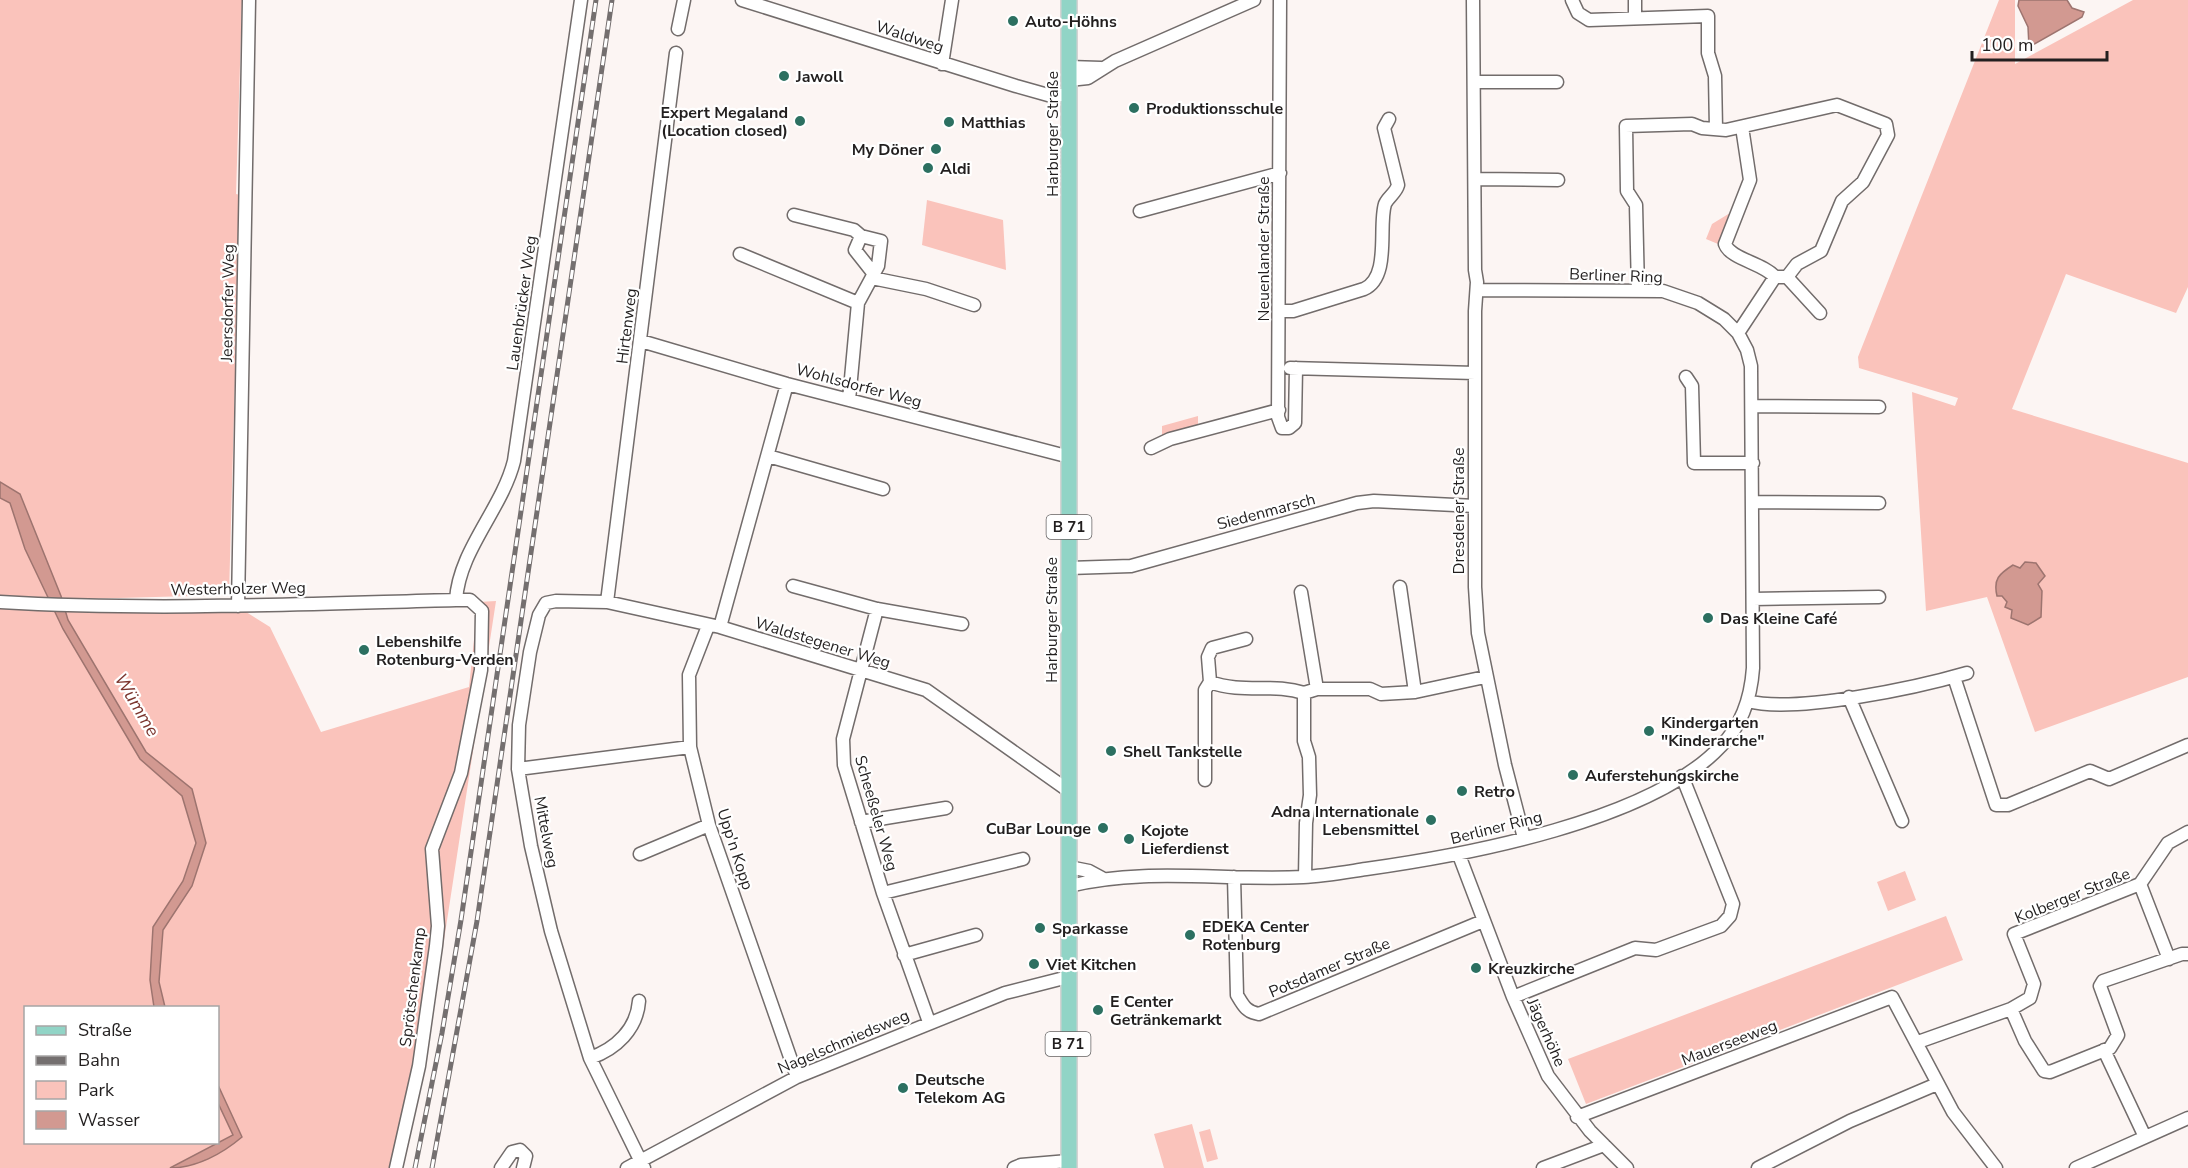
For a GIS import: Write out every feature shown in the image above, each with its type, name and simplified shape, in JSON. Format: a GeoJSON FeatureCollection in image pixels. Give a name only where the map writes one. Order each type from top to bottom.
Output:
{"type":"FeatureCollection","features":[{"type":"Feature","properties":{"kind":"main road","name":"Harburger Straße"},"geometry":{"type":"LineString","coordinates":[[1069,0],[1069,1165]]}},
{"type":"Feature","properties":{"kind":"street","name":"Jeersdorfer Weg"},"geometry":{"type":"LineString","coordinates":[[238,606],[249,0]]}},
{"type":"Feature","properties":{"kind":"street","name":"Lauenbrücker Weg"},"geometry":{"type":"LineString","coordinates":[[456,600],[459,578],[507,484],[514,461],[581,0]]}},
{"type":"Feature","properties":{"kind":"street"},"geometry":{"type":"LineString","coordinates":[[678,29],[684,0]]}},
{"type":"Feature","properties":{"kind":"street","name":"Waldweg"},"geometry":{"type":"LineString","coordinates":[[742,0],[942,64],[1048,95],[1069,81]]}},
{"type":"Feature","properties":{"kind":"street"},"geometry":{"type":"LineString","coordinates":[[942,64],[952,0]]}},
{"type":"Feature","properties":{"kind":"street"},"geometry":{"type":"LineString","coordinates":[[1221,0],[1225,13]]}},
{"type":"Feature","properties":{"kind":"street"},"geometry":{"type":"LineString","coordinates":[[1069,81],[1088,78],[1101,68],[1254,0]]}},
{"type":"Feature","properties":{"kind":"street","name":"Neuenlander Straße"},"geometry":{"type":"LineString","coordinates":[[1279,410],[1280,0]]}},
{"type":"Feature","properties":{"kind":"street","name":"Dresdener Straße"},"geometry":{"type":"LineString","coordinates":[[1473,0],[1477,290],[1475,598],[1485,677],[1524,838]]}},
{"type":"Feature","properties":{"kind":"street"},"geometry":{"type":"LineString","coordinates":[[1572,0],[1578,13],[1589,20],[1708,16],[1708,53],[1715,76],[1716,129]]}},
{"type":"Feature","properties":{"kind":"street"},"geometry":{"type":"LineString","coordinates":[[1635,0],[1635,18]]}},
{"type":"Feature","properties":{"kind":"street","name":"Hirtenweg"},"geometry":{"type":"LineString","coordinates":[[607,602],[676,53]]}},
{"type":"Feature","properties":{"kind":"street"},"geometry":{"type":"LineString","coordinates":[[1474,82],[1557,82]]}},
{"type":"Feature","properties":{"kind":"street"},"geometry":{"type":"LineString","coordinates":[[1638,290],[1636,205],[1627,191],[1626,126],[1692,124],[1702,128],[1716,129],[1742,127],[1837,105],[1886,124],[1888,135],[1863,182],[1842,201],[1821,251],[1797,264],[1781,277],[1738,333]]}},
{"type":"Feature","properties":{"kind":"street"},"geometry":{"type":"LineString","coordinates":[[1279,311],[1293,311],[1364,289],[1373,281],[1382,256],[1385,206],[1398,184],[1384,128],[1389,119]]}},
{"type":"Feature","properties":{"kind":"street"},"geometry":{"type":"LineString","coordinates":[[1742,127],[1750,180],[1725,244],[1731,252],[1768,268],[1781,277],[1820,313]]}},
{"type":"Feature","properties":{"kind":"street"},"geometry":{"type":"LineString","coordinates":[[1140,211],[1280,172]]}},
{"type":"Feature","properties":{"kind":"street"},"geometry":{"type":"LineString","coordinates":[[1475,179],[1558,180]]}},
{"type":"Feature","properties":{"kind":"street"},"geometry":{"type":"LineString","coordinates":[[794,215],[854,230],[861,236],[880,241],[878,266],[858,303],[849,400]]}},
{"type":"Feature","properties":{"kind":"street"},"geometry":{"type":"LineString","coordinates":[[861,236],[855,250],[873,276],[926,289],[974,305]]}},
{"type":"Feature","properties":{"kind":"street"},"geometry":{"type":"LineString","coordinates":[[740,254],[858,303]]}},
{"type":"Feature","properties":{"kind":"street","name":"Berliner Ring"},"geometry":{"type":"LineString","coordinates":[[1069,886],[1102,878],[1305,877],[1459,855],[1524,838],[1624,806],[1682,776],[1722,746],[1738,723],[1748,701],[1753,668],[1753,406],[1751,366],[1747,350],[1738,333],[1724,319],[1698,303],[1663,291],[1477,290]]}},
{"type":"Feature","properties":{"kind":"street","name":"Wohlsdorfer Weg"},"geometry":{"type":"LineString","coordinates":[[641,341],[787,384],[1070,457]]}},
{"type":"Feature","properties":{"kind":"street"},"geometry":{"type":"LineString","coordinates":[[1279,366],[1475,373]]}},
{"type":"Feature","properties":{"kind":"street"},"geometry":{"type":"LineString","coordinates":[[1152,448],[1170,439],[1279,410],[1278,417],[1282,428],[1289,428],[1295,423],[1296,368]]}},
{"type":"Feature","properties":{"kind":"street"},"geometry":{"type":"LineString","coordinates":[[1686,377],[1692,386],[1694,463],[1753,464]]}},
{"type":"Feature","properties":{"kind":"street","name":"Upp'n Kopp"},"geometry":{"type":"LineString","coordinates":[[787,384],[768,456],[714,626],[689,675],[690,747],[709,825],[797,1077]]}},
{"type":"Feature","properties":{"kind":"street"},"geometry":{"type":"LineString","coordinates":[[1753,406],[1879,407]]}},
{"type":"Feature","properties":{"kind":"street"},"geometry":{"type":"LineString","coordinates":[[768,456],[883,489]]}},
{"type":"Feature","properties":{"kind":"street","name":"Siedenmarsch"},"geometry":{"type":"LineString","coordinates":[[1069,568],[1131,566],[1357,503],[1374,501],[1474,506]]}},
{"type":"Feature","properties":{"kind":"street"},"geometry":{"type":"LineString","coordinates":[[1753,502],[1878,503]]}},
{"type":"Feature","properties":{"kind":"street"},"geometry":{"type":"LineString","coordinates":[[793,586],[877,609],[962,624]]}},
{"type":"Feature","properties":{"kind":"street"},"geometry":{"type":"LineString","coordinates":[[1400,587],[1415,692]]}},
{"type":"Feature","properties":{"kind":"street"},"geometry":{"type":"LineString","coordinates":[[1301,592],[1317,689]]}},
{"type":"Feature","properties":{"kind":"street"},"geometry":{"type":"LineString","coordinates":[[1753,599],[1879,597]]}},
{"type":"Feature","properties":{"kind":"street","name":"Westerholzer Weg"},"geometry":{"type":"LineString","coordinates":[[0,602],[48,605],[238,606],[456,600],[475,603]]}},
{"type":"Feature","properties":{"kind":"street","name":"Waldstegener Weg"},"geometry":{"type":"LineString","coordinates":[[542,609],[546,603],[556,601],[607,602],[714,626],[860,672],[926,690],[1068,791]]}},
{"type":"Feature","properties":{"kind":"street","name":"Sprötschenkamp"},"geometry":{"type":"LineString","coordinates":[[396,1168],[419,1066],[436,946],[432,849],[461,773],[481,670],[484,616],[475,603]]}},
{"type":"Feature","properties":{"kind":"street","name":"Mittelweg"},"geometry":{"type":"LineString","coordinates":[[542,609],[525,677],[519,725],[519,769],[531,846],[551,931],[590,1058],[642,1164]]}},
{"type":"Feature","properties":{"kind":"street","name":"Scheeßeler Weg"},"geometry":{"type":"LineString","coordinates":[[877,609],[843,739],[844,765],[883,893],[929,1022]]}},
{"type":"Feature","properties":{"kind":"street"},"geometry":{"type":"LineString","coordinates":[[1205,780],[1205,690],[1210,682],[1208,657],[1212,648],[1246,639]]}},
{"type":"Feature","properties":{"kind":"street"},"geometry":{"type":"LineString","coordinates":[[1748,701],[1765,704],[1849,697],[1967,673]]}},
{"type":"Feature","properties":{"kind":"street"},"geometry":{"type":"LineString","coordinates":[[1210,682],[1229,689],[1291,689],[1304,693],[1317,689],[1370,689],[1382,694],[1415,692],[1485,677]]}},
{"type":"Feature","properties":{"kind":"street"},"geometry":{"type":"LineString","coordinates":[[1954,677],[1996,805],[2008,805],[2090,771],[2109,779],[2188,745]]}},
{"type":"Feature","properties":{"kind":"street"},"geometry":{"type":"LineString","coordinates":[[1304,693],[1304,741],[1309,757],[1310,795],[1305,823],[1305,877]]}},
{"type":"Feature","properties":{"kind":"street"},"geometry":{"type":"LineString","coordinates":[[1849,697],[1902,821]]}},
{"type":"Feature","properties":{"kind":"street"},"geometry":{"type":"LineString","coordinates":[[519,769],[690,747]]}},
{"type":"Feature","properties":{"kind":"street"},"geometry":{"type":"LineString","coordinates":[[1513,998],[1635,948],[1656,950],[1721,926],[1730,916],[1733,904],[1682,776]]}},
{"type":"Feature","properties":{"kind":"street"},"geometry":{"type":"LineString","coordinates":[[861,822],[946,808]]}},
{"type":"Feature","properties":{"kind":"street"},"geometry":{"type":"LineString","coordinates":[[640,854],[709,825]]}},
{"type":"Feature","properties":{"kind":"street"},"geometry":{"type":"LineString","coordinates":[[2140,884],[2168,843],[2188,832]]}},
{"type":"Feature","properties":{"kind":"street","name":"Jägerhöhe"},"geometry":{"type":"LineString","coordinates":[[1459,855],[1513,998],[1548,1076],[1577,1117],[1627,1168]]}},
{"type":"Feature","properties":{"kind":"street","name":"Scheeßeler Weg"},"geometry":{"type":"LineString","coordinates":[[883,893],[1023,859]]}},
{"type":"Feature","properties":{"kind":"street","name":"Berliner Ring"},"geometry":{"type":"LineString","coordinates":[[1069,867],[1089,871],[1102,878]]}},
{"type":"Feature","properties":{"kind":"street","name":"Potsdamer Straße"},"geometry":{"type":"LineString","coordinates":[[1234,877],[1237,995],[1245,1008],[1252,1013],[1259,1014],[1484,921]]}},
{"type":"Feature","properties":{"kind":"street","name":"Kolberger Straße"},"geometry":{"type":"LineString","coordinates":[[1918,1042],[2011,1008],[2030,998],[2034,984],[2014,934],[2140,884],[2169,959]]}},
{"type":"Feature","properties":{"kind":"street"},"geometry":{"type":"LineString","coordinates":[[904,955],[976,935]]}},
{"type":"Feature","properties":{"kind":"street"},"geometry":{"type":"LineString","coordinates":[[2011,1008],[2025,1041],[2044,1071],[2050,1072],[2110,1048],[2118,1035],[2102,996],[2100,986],[2103,981],[2182,954],[2188,954]]}},
{"type":"Feature","properties":{"kind":"street","name":"Nagelschmiedsweg"},"geometry":{"type":"LineString","coordinates":[[627,1168],[642,1164],[797,1077],[1005,993],[1068,977]]}},
{"type":"Feature","properties":{"kind":"street","name":"Mauerseeweg"},"geometry":{"type":"LineString","coordinates":[[1577,1117],[1892,997],[1918,1042]]}},
{"type":"Feature","properties":{"kind":"street"},"geometry":{"type":"LineString","coordinates":[[590,1058],[602,1054],[628,1033],[638,1018],[639,1001]]}},
{"type":"Feature","properties":{"kind":"street"},"geometry":{"type":"LineString","coordinates":[[1918,1042],[1937,1084],[1972,1140],[1996,1168]]}},
{"type":"Feature","properties":{"kind":"street"},"geometry":{"type":"LineString","coordinates":[[2104,1050],[2145,1137]]}},
{"type":"Feature","properties":{"kind":"street"},"geometry":{"type":"LineString","coordinates":[[1758,1168],[1850,1121],[1937,1084]]}},
{"type":"Feature","properties":{"kind":"street"},"geometry":{"type":"LineString","coordinates":[[2076,1168],[2188,1118]]}},
{"type":"Feature","properties":{"kind":"street"},"geometry":{"type":"LineString","coordinates":[[1543,1168],[1604,1145]]}},
{"type":"Feature","properties":{"kind":"street"},"geometry":{"type":"LineString","coordinates":[[501,1168],[512,1152],[520,1150],[526,1156],[523,1168]]}},
{"type":"Feature","properties":{"kind":"street"},"geometry":{"type":"LineString","coordinates":[[1014,1168],[1021,1165],[1069,1165]]}},
{"type":"Feature","properties":{"kind":"green space"},"geometry":{"type":"Polygon","coordinates":[[[0,0],[242,0],[236,194],[240,195],[229,595],[45,600],[0,598],[0,0]]]}},
{"type":"Feature","properties":{"kind":"green space"},"geometry":{"type":"Polygon","coordinates":[[[1999,0],[2015,0],[2015,64],[2133,0],[2188,0],[2188,287],[2176,313],[2066,274],[2012,409],[2188,463],[2188,677],[2035,732],[1987,597],[1926,611],[1912,392],[1955,406],[1958,398],[1859,368],[1858,357],[1999,0]],[[2042,591],[2002,595],[2012,610],[2011,618],[2042,591]]]}},
{"type":"Feature","properties":{"kind":"green space"},"geometry":{"type":"Polygon","coordinates":[[[927,200],[1003,220],[1006,270],[922,245],[927,200]]]}},
{"type":"Feature","properties":{"kind":"green space"},"geometry":{"type":"Polygon","coordinates":[[[1730,213],[1718,244],[1706,239],[1712,224],[1730,213]]]}},
{"type":"Feature","properties":{"kind":"green space"},"geometry":{"type":"Polygon","coordinates":[[[1198,416],[1198,426],[1162,436],[1162,426],[1198,416]]]}},
{"type":"Feature","properties":{"kind":"green space"},"geometry":{"type":"Polygon","coordinates":[[[496,601],[431,1025],[401,1158],[392,1168],[0,1168],[0,605],[64,609],[243,610],[270,627],[321,732],[469,687],[478,602],[496,601]]]}},
{"type":"Feature","properties":{"kind":"green space"},"geometry":{"type":"Polygon","coordinates":[[[1905,871],[1916,900],[1888,911],[1877,882],[1905,871]]]}},
{"type":"Feature","properties":{"kind":"green space"},"geometry":{"type":"Polygon","coordinates":[[[1946,916],[1963,960],[1586,1104],[1568,1059],[1946,916]]]}},
{"type":"Feature","properties":{"kind":"green space"},"geometry":{"type":"Polygon","coordinates":[[[1192,1124],[1204,1168],[1164,1168],[1154,1134],[1192,1124]]]}},
{"type":"Feature","properties":{"kind":"green space"},"geometry":{"type":"Polygon","coordinates":[[[1210,1129],[1218,1159],[1207,1162],[1199,1132],[1210,1129]]]}},
{"type":"Feature","properties":{"kind":"water"},"geometry":{"type":"Polygon","coordinates":[[[2019,0],[2067,0],[2072,8],[2084,12],[2082,17],[2029,47],[2028,27],[2018,6],[2019,0]]]}},
{"type":"Feature","properties":{"kind":"water"},"geometry":{"type":"Polygon","coordinates":[[[0,482],[20,494],[61,596],[68,620],[146,752],[192,789],[206,843],[192,886],[163,930],[159,982],[165,1006],[154,1006],[150,980],[153,927],[183,881],[196,843],[182,796],[140,759],[63,629],[25,549],[10,503],[0,498],[0,482]]]}},
{"type":"Feature","properties":{"kind":"water"},"geometry":{"type":"Polygon","coordinates":[[[2025,562],[2036,563],[2045,576],[2038,584],[2042,591],[2041,617],[2028,625],[2011,618],[2012,610],[2005,607],[2007,602],[2002,596],[1997,596],[1996,590],[1998,577],[2001,574],[2013,565],[2020,568],[2025,562]]]}},
{"type":"Feature","properties":{"kind":"water"},"geometry":{"type":"Polygon","coordinates":[[[219,1087],[242,1137],[226,1149],[199,1163],[170,1168],[219,1144],[233,1135],[219,1105],[219,1087]]]}},
{"type":"Feature","properties":{"kind":"railway"},"geometry":{"type":"LineString","coordinates":[[415,1168],[442,1033],[461,920],[596,0]]}},
{"type":"Feature","properties":{"kind":"railway"},"geometry":{"type":"LineString","coordinates":[[432,1168],[477,921],[612,0]]}},
{"type":"Feature","properties":{"kind":"place","name":"Auto-Höhns"},"geometry":{"type":"Point","coordinates":[1013,21]}},
{"type":"Feature","properties":{"kind":"place","name":"Jawoll"},"geometry":{"type":"Point","coordinates":[784,76]}},
{"type":"Feature","properties":{"kind":"place","name":"Produktionsschule"},"geometry":{"type":"Point","coordinates":[1134,108]}},
{"type":"Feature","properties":{"kind":"place","name":"Expert Megaland (Location closed)"},"geometry":{"type":"Point","coordinates":[800,121]}},
{"type":"Feature","properties":{"kind":"place","name":"Matthias"},"geometry":{"type":"Point","coordinates":[949,122]}},
{"type":"Feature","properties":{"kind":"place","name":"My Döner"},"geometry":{"type":"Point","coordinates":[936,149]}},
{"type":"Feature","properties":{"kind":"place","name":"Aldi"},"geometry":{"type":"Point","coordinates":[928,168]}},
{"type":"Feature","properties":{"kind":"place","name":"Das Kleine Café"},"geometry":{"type":"Point","coordinates":[1708,618]}},
{"type":"Feature","properties":{"kind":"place","name":"Lebenshilfe Rotenburg-Verden"},"geometry":{"type":"Point","coordinates":[364,650]}},
{"type":"Feature","properties":{"kind":"place","name":"Kindergarten \"Kinderarche\""},"geometry":{"type":"Point","coordinates":[1649,731]}},
{"type":"Feature","properties":{"kind":"place","name":"Shell Tankstelle"},"geometry":{"type":"Point","coordinates":[1111,751]}},
{"type":"Feature","properties":{"kind":"place","name":"Auferstehungskirche"},"geometry":{"type":"Point","coordinates":[1573,775]}},
{"type":"Feature","properties":{"kind":"place","name":"Retro"},"geometry":{"type":"Point","coordinates":[1462,791]}},
{"type":"Feature","properties":{"kind":"place","name":"Adna Internationale Lebensmittel"},"geometry":{"type":"Point","coordinates":[1431,820]}},
{"type":"Feature","properties":{"kind":"place","name":"CuBar Lounge"},"geometry":{"type":"Point","coordinates":[1103,828]}},
{"type":"Feature","properties":{"kind":"place","name":"Kojote Lieferdienst"},"geometry":{"type":"Point","coordinates":[1129,839]}},
{"type":"Feature","properties":{"kind":"place","name":"Sparkasse"},"geometry":{"type":"Point","coordinates":[1040,928]}},
{"type":"Feature","properties":{"kind":"place","name":"EDEKA Center Rotenburg"},"geometry":{"type":"Point","coordinates":[1190,935]}},
{"type":"Feature","properties":{"kind":"place","name":"Viet Kitchen"},"geometry":{"type":"Point","coordinates":[1034,964]}},
{"type":"Feature","properties":{"kind":"place","name":"Kreuzkirche"},"geometry":{"type":"Point","coordinates":[1476,968]}},
{"type":"Feature","properties":{"kind":"place","name":"E Center Getränkemarkt"},"geometry":{"type":"Point","coordinates":[1098,1010]}},
{"type":"Feature","properties":{"kind":"place","name":"Deutsche Telekom AG"},"geometry":{"type":"Point","coordinates":[903,1088]}},
{"type":"Feature","properties":{"kind":"water label","name":"Wümme"},"geometry":{"type":"Point","coordinates":[137,705]}}]}
